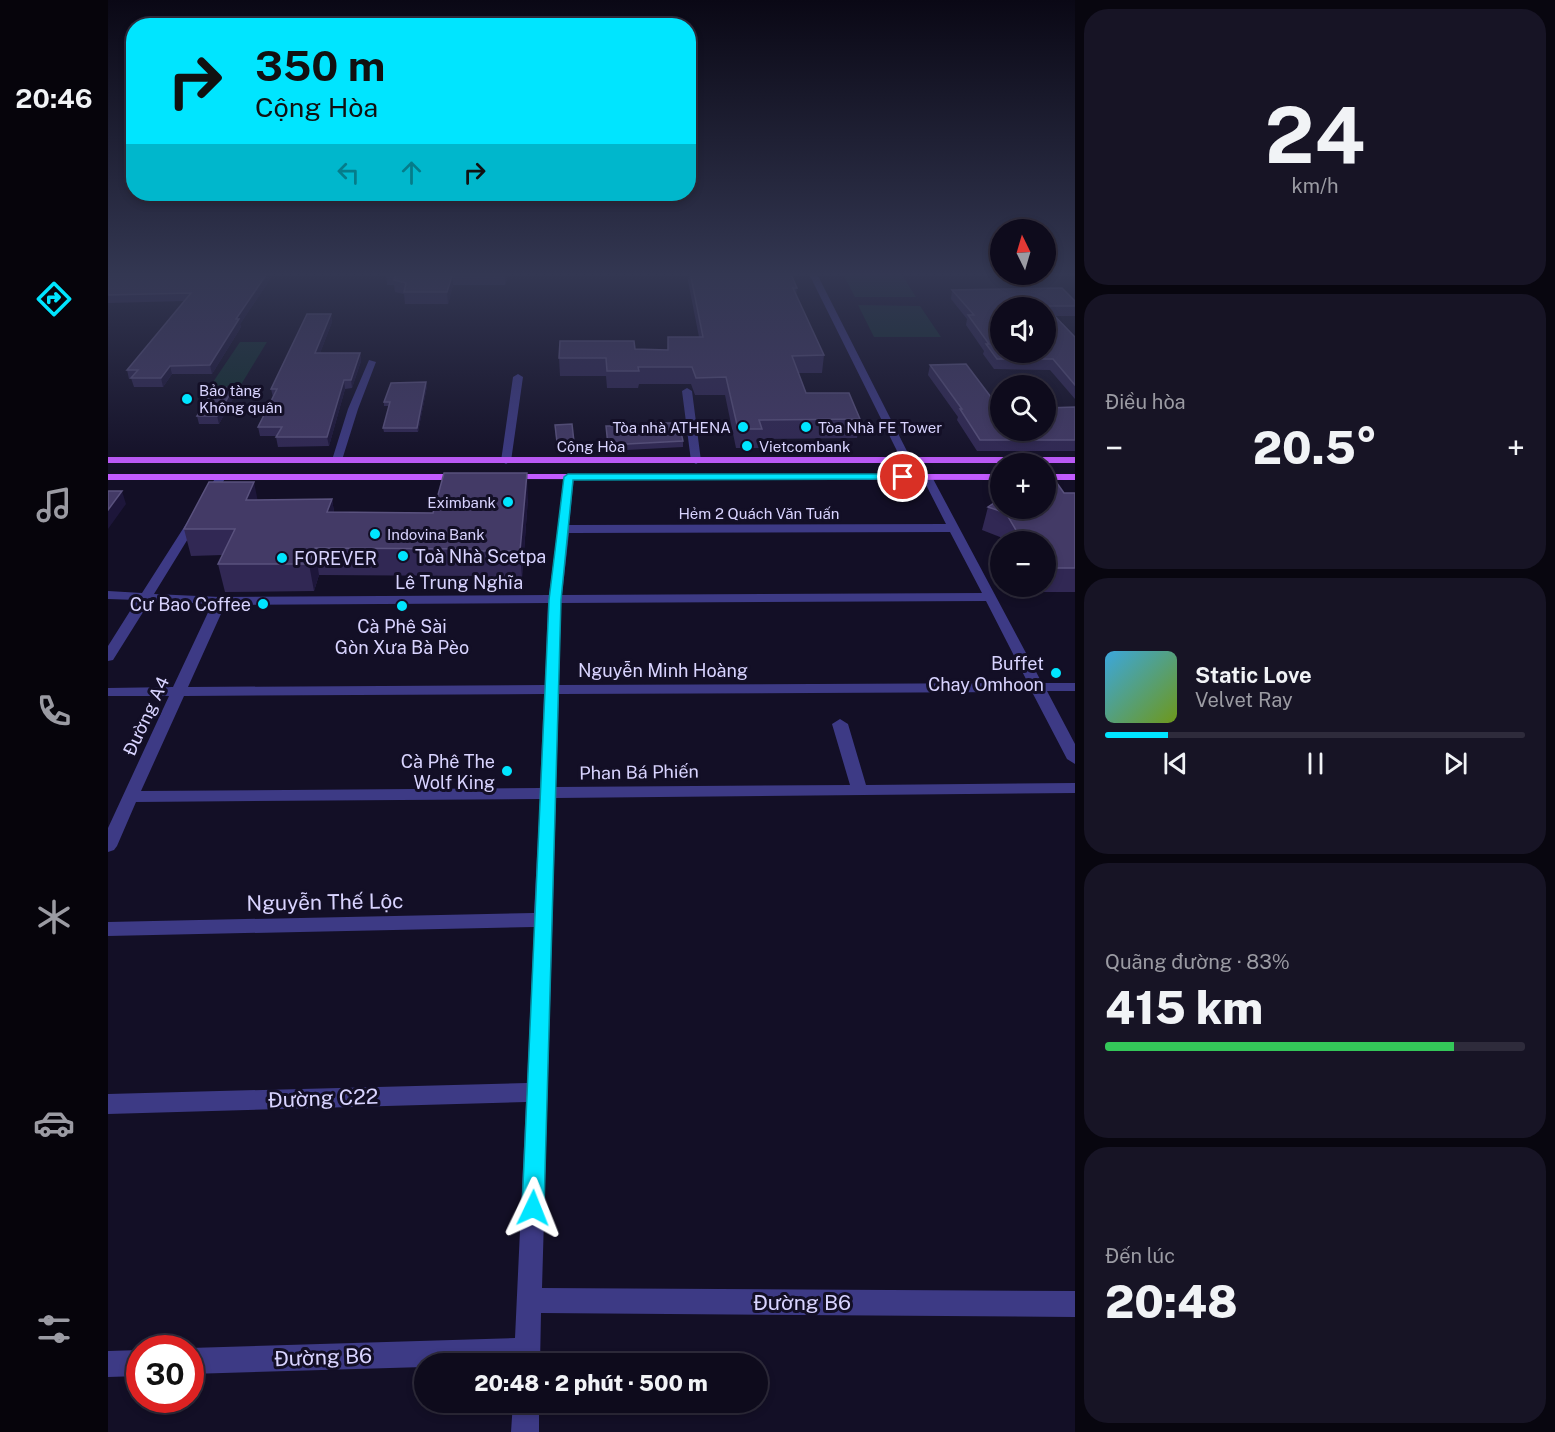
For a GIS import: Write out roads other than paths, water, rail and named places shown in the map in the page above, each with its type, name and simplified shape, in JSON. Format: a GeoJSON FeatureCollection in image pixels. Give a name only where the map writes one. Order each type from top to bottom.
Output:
{"type":"FeatureCollection","features":[{"type":"Feature","properties":{"kind":"main road","name":"Cộng Hòa"},"geometry":{"type":"LineString","coordinates":[[108,460],[1075,460]]}},
{"type":"Feature","properties":{"kind":"main road"},"geometry":{"type":"LineString","coordinates":[[108,469],[221,473]]}},
{"type":"Feature","properties":{"kind":"main road","name":"Cộng Hòa"},"geometry":{"type":"LineString","coordinates":[[108,477],[221,473],[990,469]]}},
{"type":"Feature","properties":{"kind":"main road"},"geometry":{"type":"LineString","coordinates":[[1056,469],[1075,469]]}},
{"type":"Feature","properties":{"kind":"main road","name":"Cộng Hòa"},"geometry":{"type":"LineString","coordinates":[[221,473],[480,477]]}},
{"type":"Feature","properties":{"kind":"main road","name":"Cộng Hòa"},"geometry":{"type":"LineString","coordinates":[[502,477],[990,477]]}},
{"type":"Feature","properties":{"kind":"main road"},"geometry":{"type":"LineString","coordinates":[[1056,477],[1075,477]]}},
{"type":"Feature","properties":{"kind":"street"},"geometry":{"type":"LineString","coordinates":[[846,339],[907,460]]}},
{"type":"Feature","properties":{"kind":"street"},"geometry":{"type":"LineString","coordinates":[[337,460],[353,409],[372,362]]}},
{"type":"Feature","properties":{"kind":"street"},"geometry":{"type":"LineString","coordinates":[[506,461],[518,377]]}},
{"type":"Feature","properties":{"kind":"street"},"geometry":{"type":"LineString","coordinates":[[687,391],[696,461]]}},
{"type":"Feature","properties":{"kind":"street"},"geometry":{"type":"LineString","coordinates":[[108,657],[221,473]]}},
{"type":"Feature","properties":{"kind":"street"},"geometry":{"type":"LineString","coordinates":[[527,1353],[555,600],[568,477]]}},
{"type":"Feature","properties":{"kind":"street"},"geometry":{"type":"LineString","coordinates":[[927,477],[1075,759]]}},
{"type":"Feature","properties":{"kind":"street","name":"Hẻm 2 Quách Văn Tuấn"},"geometry":{"type":"LineString","coordinates":[[564,529],[954,528]]}},
{"type":"Feature","properties":{"kind":"street","name":"Lê Trung Nghĩa"},"geometry":{"type":"LineString","coordinates":[[108,595],[220,602],[990,597]]}},
{"type":"Feature","properties":{"kind":"street","name":"Đường A4"},"geometry":{"type":"LineString","coordinates":[[108,846],[220,602]]}},
{"type":"Feature","properties":{"kind":"street","name":"Nguyễn Minh Hoàng"},"geometry":{"type":"LineString","coordinates":[[108,692],[1075,687]]}},
{"type":"Feature","properties":{"kind":"street"},"geometry":{"type":"LineString","coordinates":[[840,724],[860,790]]}},
{"type":"Feature","properties":{"kind":"street","name":"Phan Bá Phiến"},"geometry":{"type":"LineString","coordinates":[[131,797],[1075,788]]}},
{"type":"Feature","properties":{"kind":"street","name":"Nguyễn Thế Lộc"},"geometry":{"type":"LineString","coordinates":[[108,929],[543,920]]}},
{"type":"Feature","properties":{"kind":"street","name":"Đường C22"},"geometry":{"type":"LineString","coordinates":[[108,1104],[537,1092]]}},
{"type":"Feature","properties":{"kind":"street","name":"Đường B6"},"geometry":{"type":"LineString","coordinates":[[530,1300],[1075,1304]]}},
{"type":"Feature","properties":{"kind":"street","name":"Đường B6"},"geometry":{"type":"LineString","coordinates":[[204,1361],[414,1358]]}},
{"type":"Feature","properties":{"kind":"street"},"geometry":{"type":"LineString","coordinates":[[108,1364],[126,1363]]}},
{"type":"Feature","properties":{"kind":"street"},"geometry":{"type":"LineString","coordinates":[[525,1432],[526,1413]]}},
{"type":"Feature","properties":{"kind":"place","name":"Bảo tàng Không quân"},"geometry":{"type":"Point","coordinates":[187,399]}},
{"type":"Feature","properties":{"kind":"place","name":"Tòa nhà ATHENA"},"geometry":{"type":"Point","coordinates":[743,427]}},
{"type":"Feature","properties":{"kind":"place","name":"Tòa Nhà FE Tower"},"geometry":{"type":"Point","coordinates":[806,427]}},
{"type":"Feature","properties":{"kind":"place","name":"Vietcombank"},"geometry":{"type":"Point","coordinates":[747,446]}},
{"type":"Feature","properties":{"kind":"place","name":"Eximbank"},"geometry":{"type":"Point","coordinates":[508,502]}},
{"type":"Feature","properties":{"kind":"place","name":"Indovina Bank"},"geometry":{"type":"Point","coordinates":[375,534]}},
{"type":"Feature","properties":{"kind":"place","name":"Toà Nhà Scetpa"},"geometry":{"type":"Point","coordinates":[403,556]}},
{"type":"Feature","properties":{"kind":"place","name":"FOREVER"},"geometry":{"type":"Point","coordinates":[282,558]}},
{"type":"Feature","properties":{"kind":"place","name":"Cư Bao Coffee"},"geometry":{"type":"Point","coordinates":[263,604]}},
{"type":"Feature","properties":{"kind":"place","name":"Cà Phê Sài Gòn Xưa Bà Pèo"},"geometry":{"type":"Point","coordinates":[402,606]}},
{"type":"Feature","properties":{"kind":"place","name":"Buffet Chay Omhoon"},"geometry":{"type":"Point","coordinates":[1056,673]}},
{"type":"Feature","properties":{"kind":"place","name":"Cà Phê The Wolf King"},"geometry":{"type":"Point","coordinates":[507,771]}}]}
